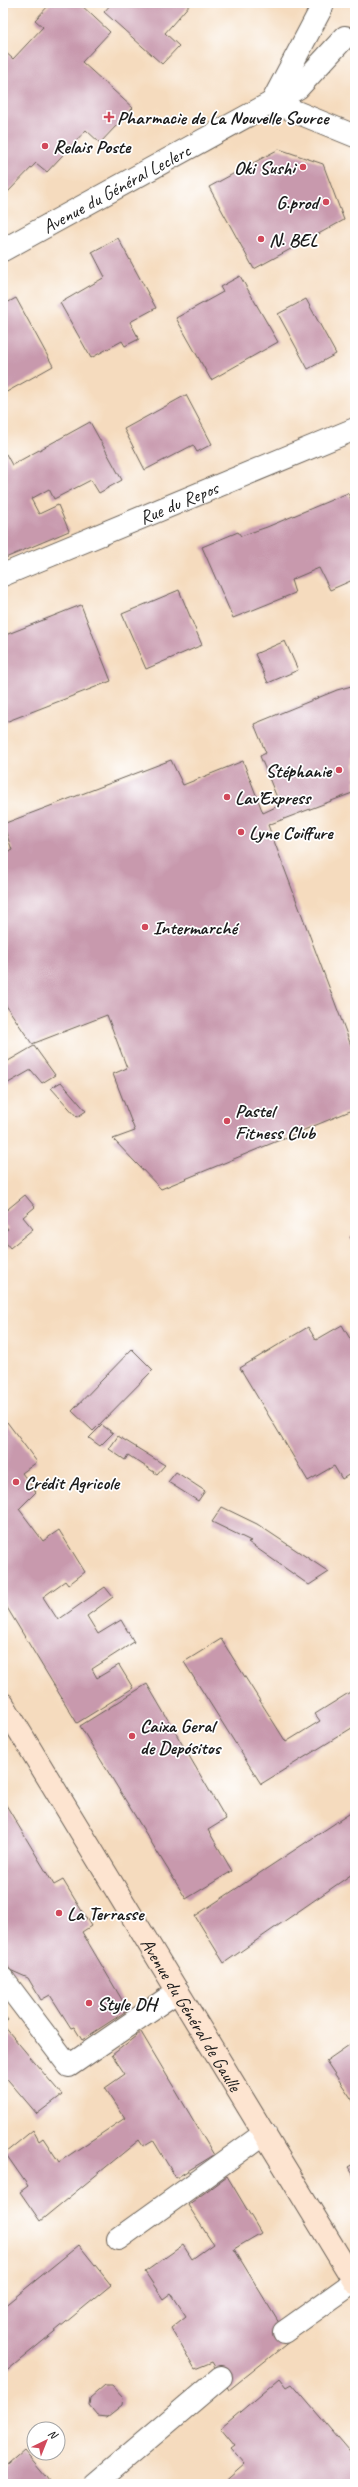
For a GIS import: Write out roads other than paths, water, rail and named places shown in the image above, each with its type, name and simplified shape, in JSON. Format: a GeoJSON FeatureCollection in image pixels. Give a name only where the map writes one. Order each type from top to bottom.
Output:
{"type":"FeatureCollection","features":[{"type":"Feature","properties":{"kind":"main road","name":"Avenue du Général de Gaulle"},"geometry":{"type":"LineString","coordinates":[[3,1704],[355,2282]]}},
{"type":"Feature","properties":{"kind":"street"},"geometry":{"type":"LineString","coordinates":[[321,5],[331,24],[350,40]]}},
{"type":"Feature","properties":{"kind":"street"},"geometry":{"type":"LineString","coordinates":[[321,5],[272,102],[355,136]]}},
{"type":"Feature","properties":{"kind":"street","name":"Avenue du Général Leclerc"},"geometry":{"type":"LineString","coordinates":[[3,250],[298,88],[350,40]]}},
{"type":"Feature","properties":{"kind":"street","name":"Rue du Repos"},"geometry":{"type":"LineString","coordinates":[[3,575],[355,429]]}},
{"type":"Feature","properties":{"kind":"street"},"geometry":{"type":"LineString","coordinates":[[3,1980],[69,2066],[178,1990]]}},
{"type":"Feature","properties":{"kind":"street"},"geometry":{"type":"LineString","coordinates":[[118,2239],[265,2133]]}},
{"type":"Feature","properties":{"kind":"street"},"geometry":{"type":"LineString","coordinates":[[284,2332],[355,2282]]}},
{"type":"Feature","properties":{"kind":"street"},"geometry":{"type":"LineString","coordinates":[[95,2484],[221,2377]]}},
{"type":"Feature","properties":{"kind":"place","name":"Pharmacie de La Nouvelle Source"},"geometry":{"type":"Point","coordinates":[109,117]}},
{"type":"Feature","properties":{"kind":"place","name":"Relais Poste"},"geometry":{"type":"Point","coordinates":[45,146]}},
{"type":"Feature","properties":{"kind":"place","name":"Oki Sushi"},"geometry":{"type":"Point","coordinates":[303,167]}},
{"type":"Feature","properties":{"kind":"place","name":"G.prod"},"geometry":{"type":"Point","coordinates":[326,202]}},
{"type":"Feature","properties":{"kind":"place","name":"N. BEL"},"geometry":{"type":"Point","coordinates":[261,239]}},
{"type":"Feature","properties":{"kind":"place","name":"Stéphanie"},"geometry":{"type":"Point","coordinates":[339,770]}},
{"type":"Feature","properties":{"kind":"place","name":"Lav’Express"},"geometry":{"type":"Point","coordinates":[227,797]}},
{"type":"Feature","properties":{"kind":"place","name":"Lyne Coiffure"},"geometry":{"type":"Point","coordinates":[241,832]}},
{"type":"Feature","properties":{"kind":"place","name":"Intermarché"},"geometry":{"type":"Point","coordinates":[145,927]}},
{"type":"Feature","properties":{"kind":"place","name":"Pastel Fitness Club"},"geometry":{"type":"Point","coordinates":[227,1121]}},
{"type":"Feature","properties":{"kind":"place","name":"Crédit Agricole"},"geometry":{"type":"Point","coordinates":[16,1482]}},
{"type":"Feature","properties":{"kind":"place","name":"Caixa Geral de Depósitos"},"geometry":{"type":"Point","coordinates":[132,1736]}},
{"type":"Feature","properties":{"kind":"place","name":"La Terrasse"},"geometry":{"type":"Point","coordinates":[59,1913]}},
{"type":"Feature","properties":{"kind":"place","name":"Style DH"},"geometry":{"type":"Point","coordinates":[89,2003]}}]}
